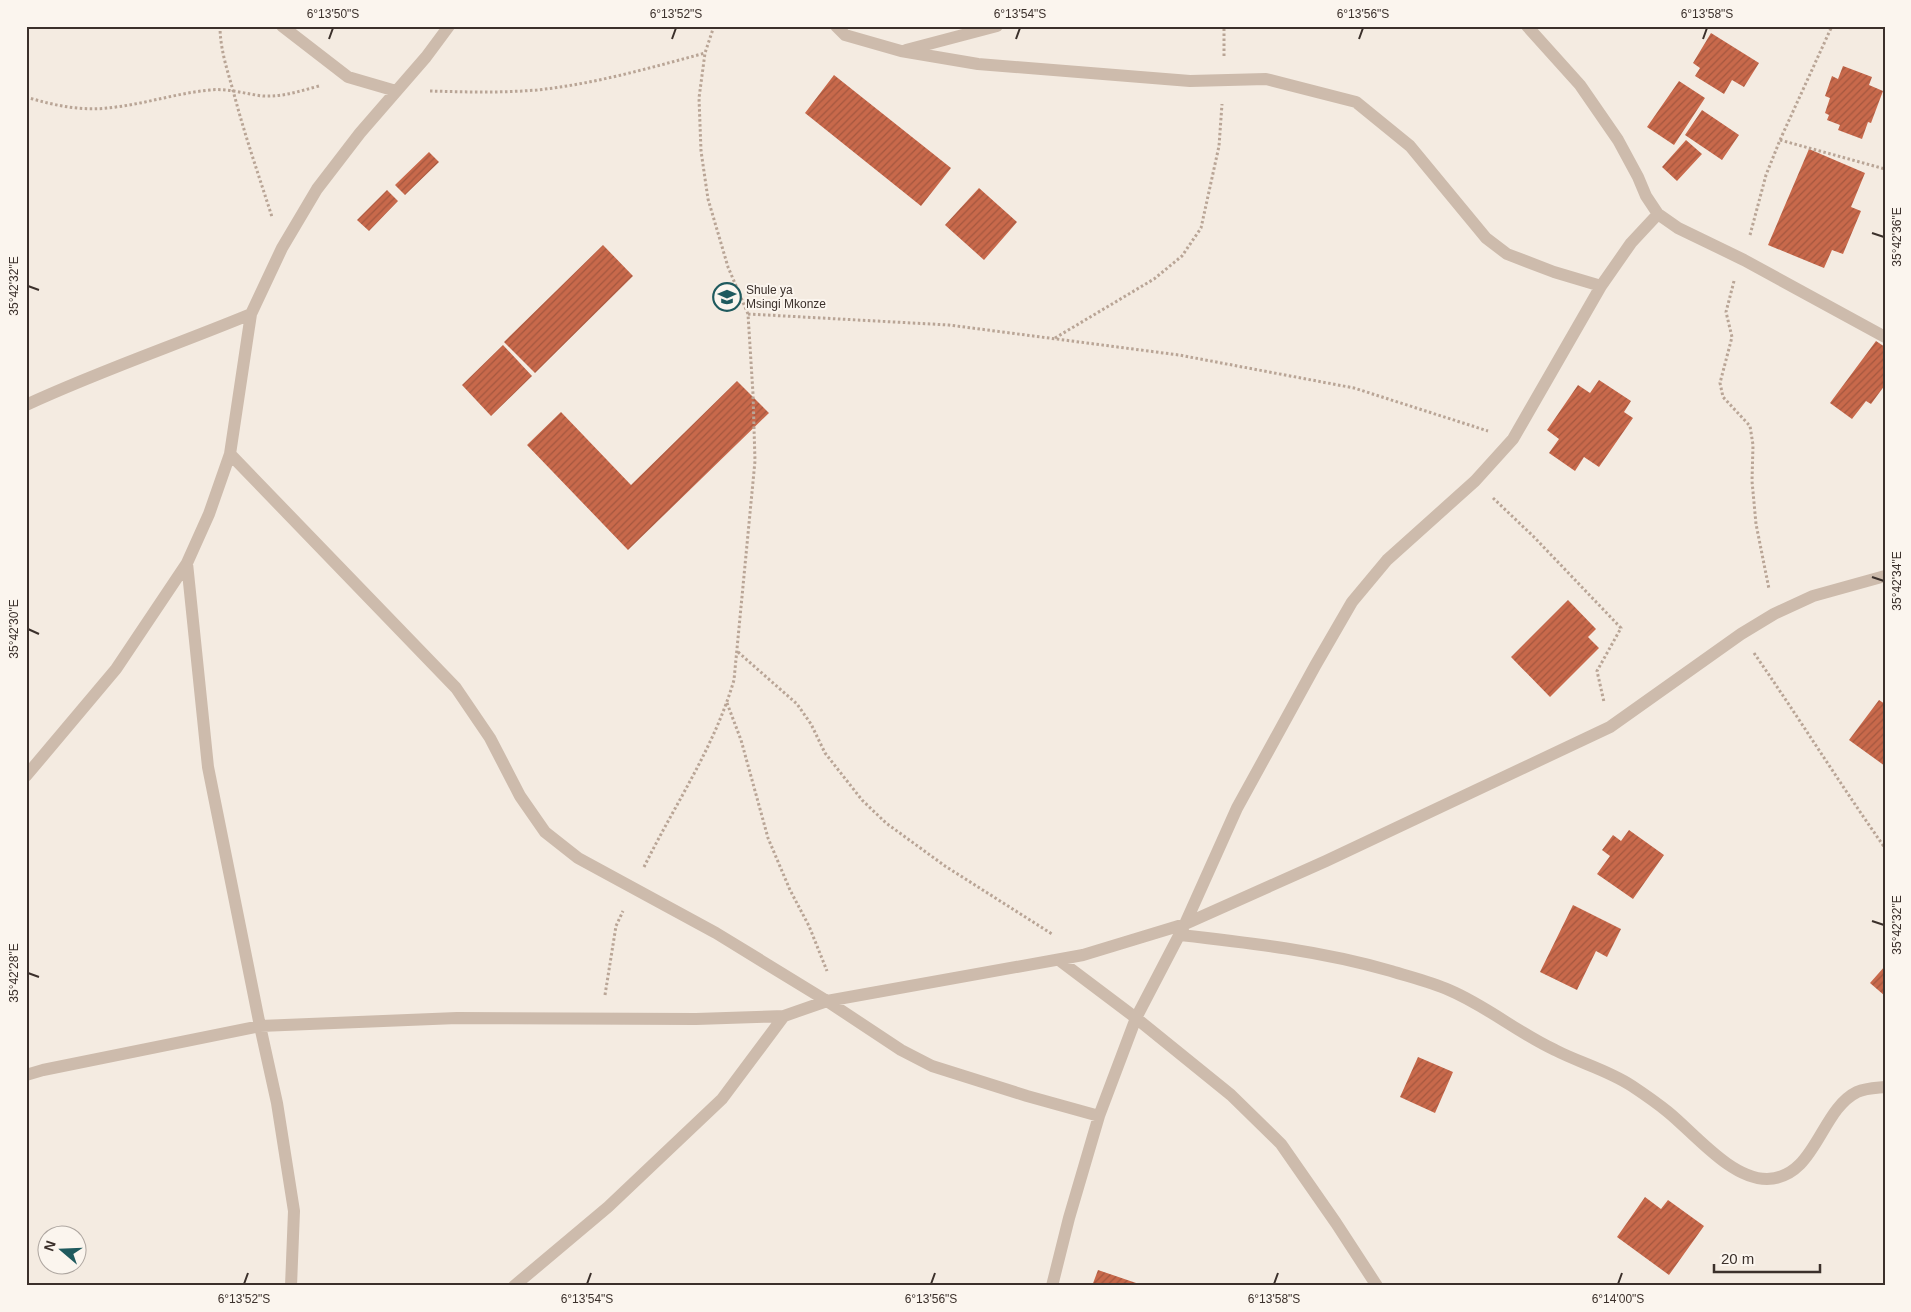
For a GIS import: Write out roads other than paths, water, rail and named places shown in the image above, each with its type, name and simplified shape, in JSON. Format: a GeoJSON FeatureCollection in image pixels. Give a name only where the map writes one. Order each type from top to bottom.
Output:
{"type":"FeatureCollection","features":[{"type":"Feature","properties":{"kind":"street"},"geometry":{"type":"LineString","coordinates":[[282,26],[348,77],[396,91]]}},
{"type":"Feature","properties":{"kind":"street"},"geometry":{"type":"LineString","coordinates":[[26,776],[116,669],[187,563],[209,514],[230,454],[251,314],[282,248],[317,189],[360,133],[426,57],[449,26]]}},
{"type":"Feature","properties":{"kind":"street"},"geometry":{"type":"LineString","coordinates":[[836,26],[845,35],[901,51],[978,64],[1190,81],[1266,79],[1356,102],[1410,146],[1486,238],[1507,254],[1554,272],[1601,286]]}},
{"type":"Feature","properties":{"kind":"street"},"geometry":{"type":"LineString","coordinates":[[901,51],[997,26]]}},
{"type":"Feature","properties":{"kind":"street"},"geometry":{"type":"LineString","coordinates":[[1527,26],[1580,85],[1618,140],[1646,196],[1658,214],[1678,228],[1744,260],[1885,337]]}},
{"type":"Feature","properties":{"kind":"street"},"geometry":{"type":"LineString","coordinates":[[1052,1286],[1069,1218],[1099,1116],[1136,1018],[1182,929],[1237,808],[1352,602],[1387,560],[1475,481],[1513,439],[1601,286],[1631,243],[1658,214]]}},
{"type":"Feature","properties":{"kind":"street"},"geometry":{"type":"LineString","coordinates":[[26,405],[74,383],[158,352],[251,314]]}},
{"type":"Feature","properties":{"kind":"street"},"geometry":{"type":"LineString","coordinates":[[230,454],[456,688],[490,738],[520,796],[545,832],[578,858],[716,933],[832,1000],[901,1050],[932,1066],[1099,1116]]}},
{"type":"Feature","properties":{"kind":"street"},"geometry":{"type":"LineString","coordinates":[[187,563],[208,767],[277,1103],[294,1212],[291,1286]]}},
{"type":"Feature","properties":{"kind":"street"},"geometry":{"type":"LineString","coordinates":[[26,1075],[260,1026],[457,1018],[696,1020],[784,1016],[832,1000],[1083,956],[1182,929],[1610,727],[1741,634],[1774,614],[1813,596],[1885,576]]}},
{"type":"Feature","properties":{"kind":"street"},"geometry":{"type":"LineString","coordinates":[[1182,929],[1351,960],[1449,990],[1493,1013],[1555,1050],[1591,1064],[1631,1084],[1667,1111],[1730,1166],[1753,1178],[1768,1179],[1781,1177],[1796,1169],[1811,1151],[1841,1104],[1855,1093],[1869,1088],[1885,1087]]}},
{"type":"Feature","properties":{"kind":"street"},"geometry":{"type":"LineString","coordinates":[[1060,960],[1136,1018],[1231,1095],[1281,1144],[1377,1286]]}},
{"type":"Feature","properties":{"kind":"street"},"geometry":{"type":"LineString","coordinates":[[514,1286],[608,1207],[722,1098],[784,1016]]}},
{"type":"Feature","properties":{"kind":"place","name":"Shule ya Msingi Mkonze"},"geometry":{"type":"Point","coordinates":[727,297]}}]}
